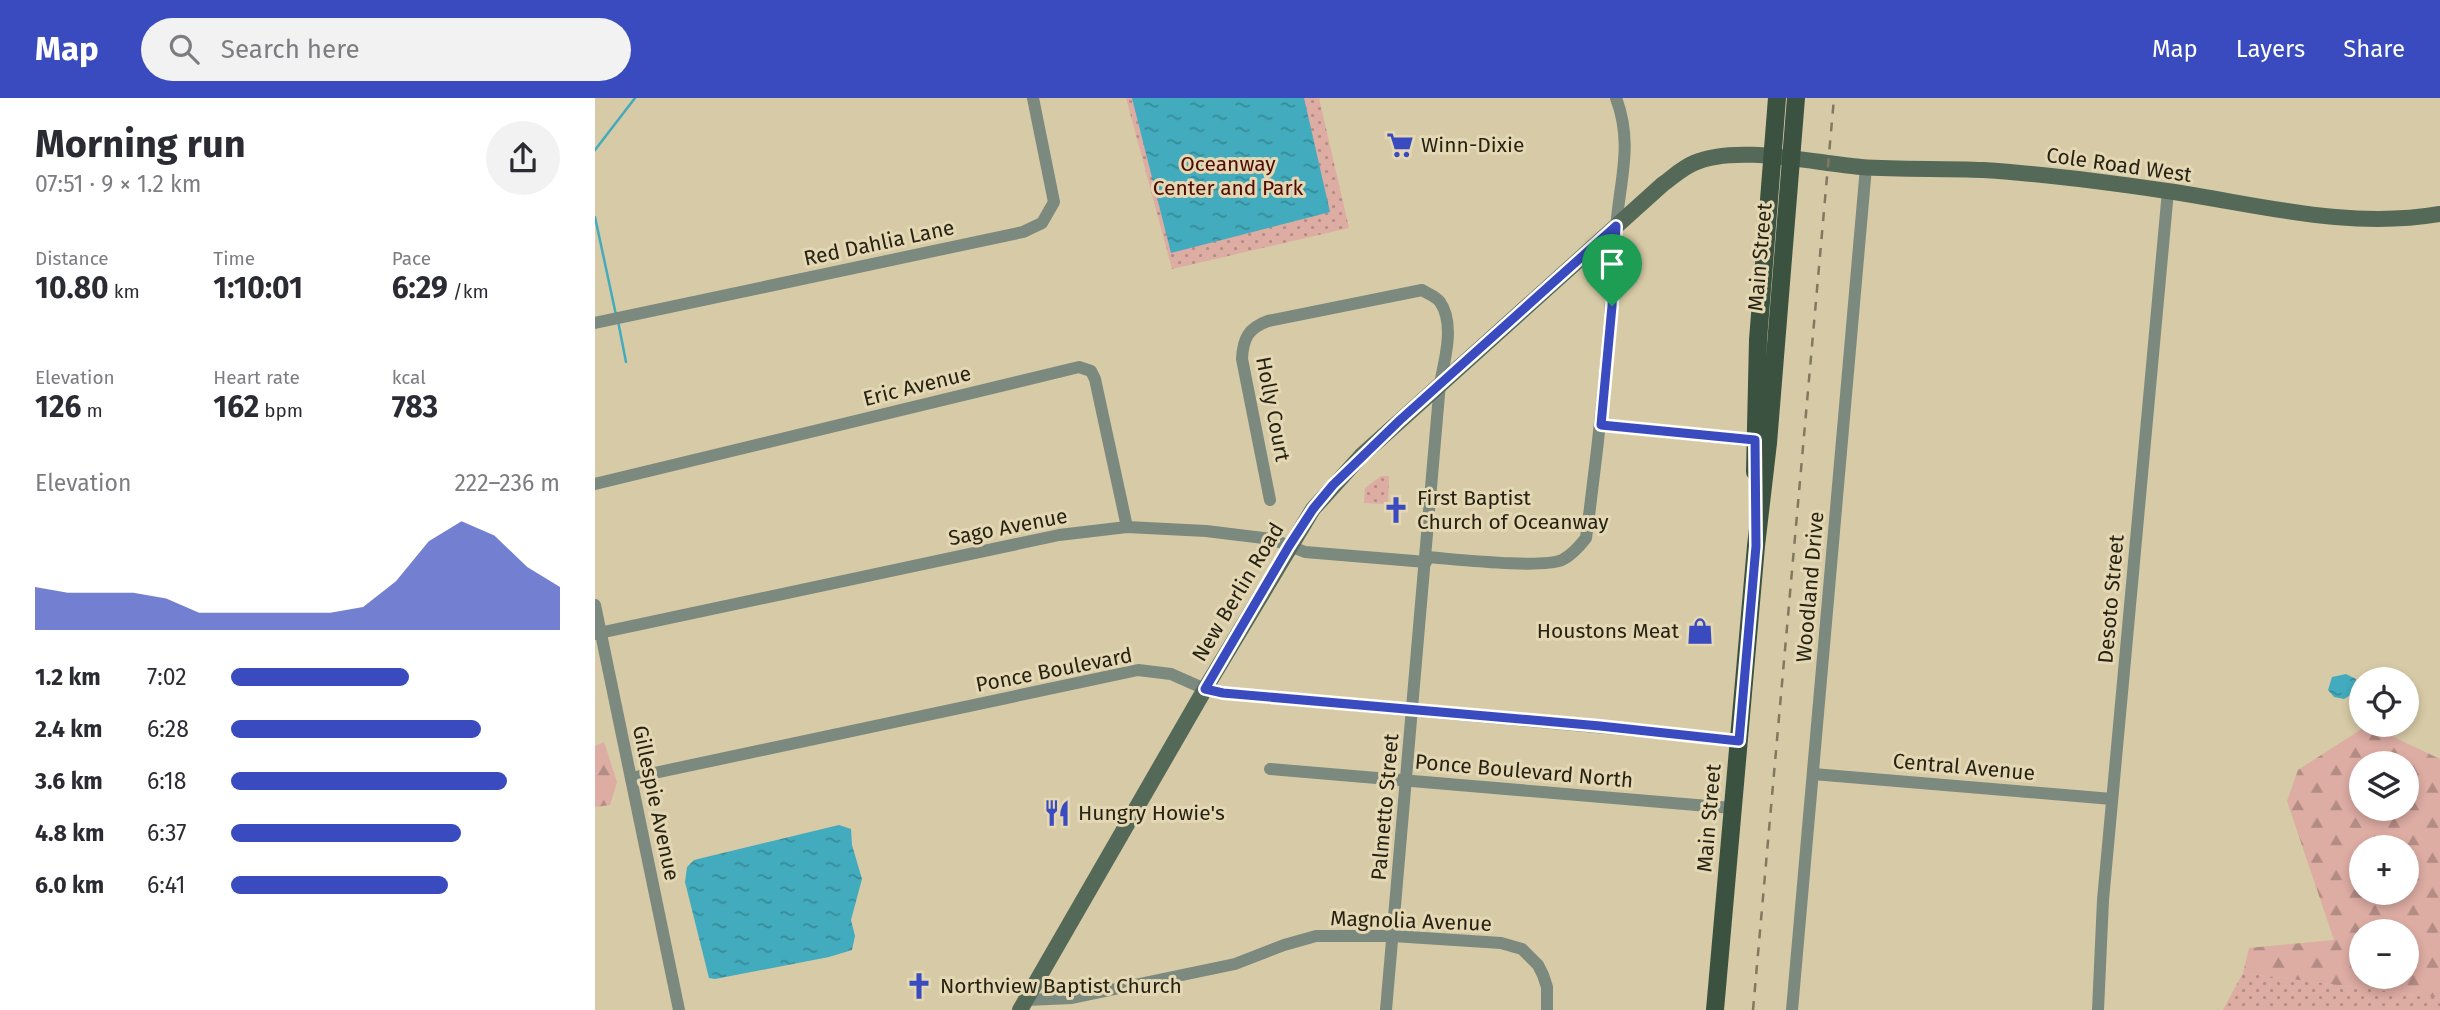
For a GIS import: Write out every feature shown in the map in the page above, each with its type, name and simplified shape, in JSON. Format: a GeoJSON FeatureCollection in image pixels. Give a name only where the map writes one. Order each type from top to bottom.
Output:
{"type":"FeatureCollection","features":[{"type":"Feature","properties":{"kind":"main road","name":"Main Street"},"geometry":{"type":"LineString","coordinates":[[1756,546],[1758,340],[1777,98]]}},
{"type":"Feature","properties":{"kind":"main road","name":"Main Street"},"geometry":{"type":"LineString","coordinates":[[1715,1010],[1756,546],[1768,443],[1796,98]]}},
{"type":"Feature","properties":{"kind":"street","name":"Red Dahlia Lane"},"geometry":{"type":"LineString","coordinates":[[595,323],[1023,232],[1042,223],[1053,202],[1033,98]]}},
{"type":"Feature","properties":{"kind":"street"},"geometry":{"type":"LineString","coordinates":[[1616,98],[1624,119],[1626,144],[1616,226],[1601,425],[1755,440]]}},
{"type":"Feature","properties":{"kind":"street","name":"New Berlin Road"},"geometry":{"type":"LineString","coordinates":[[1023,1005],[1289,546],[1313,509],[1333,485],[1440,383],[1663,184],[1695,163],[1718,156],[1742,154],[1791,160]]}},
{"type":"Feature","properties":{"kind":"street","name":"Cole Road West"},"geometry":{"type":"LineString","coordinates":[[1791,160],[1867,167],[2016,173],[2168,191],[2287,212],[2339,218],[2390,219],[2440,214]]}},
{"type":"Feature","properties":{"kind":"street","name":"Woodland Drive"},"geometry":{"type":"LineString","coordinates":[[1792,1010],[1867,167]]}},
{"type":"Feature","properties":{"kind":"street","name":"Desoto Street"},"geometry":{"type":"LineString","coordinates":[[2098,1010],[2103,900],[2168,191]]}},
{"type":"Feature","properties":{"kind":"street","name":"Palmetto Street"},"geometry":{"type":"LineString","coordinates":[[1376,299],[1422,290],[1439,299],[1446,312],[1447,327],[1386,1010]]}},
{"type":"Feature","properties":{"kind":"street","name":"Holly Court"},"geometry":{"type":"LineString","coordinates":[[1271,500],[1242,359],[1242,343],[1257,325],[1268,321],[1376,299]]}},
{"type":"Feature","properties":{"kind":"street","name":"Eric Avenue"},"geometry":{"type":"LineString","coordinates":[[595,484],[1079,367],[1091,371],[1095,379],[1128,527]]}},
{"type":"Feature","properties":{"kind":"street","name":"Sago Avenue"},"geometry":{"type":"LineString","coordinates":[[598,633],[1059,535],[1128,527],[1206,531],[1272,539],[1305,552],[1426,560],[1540,563],[1561,560],[1576,551],[1586,538],[1601,425]]}},
{"type":"Feature","properties":{"kind":"street","name":"Gillespie Avenue"},"geometry":{"type":"LineString","coordinates":[[595,605],[598,633],[679,1010]]}},
{"type":"Feature","properties":{"kind":"street","name":"Ponce Boulevard"},"geometry":{"type":"LineString","coordinates":[[631,778],[1137,670],[1171,674],[1205,689],[1223,693],[1739,741]]}},
{"type":"Feature","properties":{"kind":"street","name":"Ponce Boulevard North"},"geometry":{"type":"LineString","coordinates":[[1270,769],[1732,808]]}},
{"type":"Feature","properties":{"kind":"street","name":"Central Avenue"},"geometry":{"type":"LineString","coordinates":[[1813,774],[2112,799]]}},
{"type":"Feature","properties":{"kind":"street","name":"Magnolia Avenue"},"geometry":{"type":"LineString","coordinates":[[1023,1005],[1072,998],[1235,964],[1316,936],[1393,936],[1501,943],[1522,949],[1538,965],[1543,975],[1547,987],[1548,1010]]}},
{"type":"Feature","properties":{"kind":"green space","name":"Oceanway Center and Park"},"geometry":{"type":"Polygon","coordinates":[[[1126,98],[1319,98],[1349,228],[1172,269],[1126,98]]]}},
{"type":"Feature","properties":{"kind":"green space"},"geometry":{"type":"Polygon","coordinates":[[[1381,476],[1389,476],[1388,504],[1364,503],[1365,488],[1381,476]]]}},
{"type":"Feature","properties":{"kind":"green space"},"geometry":{"type":"Polygon","coordinates":[[[2349,737],[2393,737],[2440,759],[2440,998],[2369,989],[2419,989],[2419,919],[2349,919],[2349,986],[2243,973],[2249,948],[2334,940],[2287,801],[2298,770],[2349,737]]]}},
{"type":"Feature","properties":{"kind":"green space"},"geometry":{"type":"Polygon","coordinates":[[[604,742],[617,782],[610,805],[595,807],[595,746],[604,742]]]}},
{"type":"Feature","properties":{"kind":"green space"},"geometry":{"type":"Polygon","coordinates":[[[2243,973],[2349,986],[2349,989],[2440,998],[2440,1010],[2223,1010],[2243,973]]]}},
{"type":"Feature","properties":{"kind":"water","name":"Oceanway Center and Park"},"geometry":{"type":"Polygon","coordinates":[[[1132,98],[1304,98],[1330,212],[1171,253],[1132,98]]]}},
{"type":"Feature","properties":{"kind":"water"},"geometry":{"type":"Polygon","coordinates":[[[2349,676],[2349,696],[2344,699],[2334,697],[2328,690],[2332,677],[2349,676]]]}},
{"type":"Feature","properties":{"kind":"water"},"geometry":{"type":"Polygon","coordinates":[[[839,825],[851,829],[852,845],[862,879],[851,920],[855,936],[852,950],[829,957],[709,978],[685,882],[687,867],[694,860],[839,825]]]}},
{"type":"Feature","properties":{"kind":"waterway"},"geometry":{"type":"LineString","coordinates":[[595,150],[635,98]]}},
{"type":"Feature","properties":{"kind":"waterway"},"geometry":{"type":"LineString","coordinates":[[595,217],[616,315]]}},
{"type":"Feature","properties":{"kind":"waterway"},"geometry":{"type":"LineString","coordinates":[[618,321],[626,362]]}},
{"type":"Feature","properties":{"kind":"railway"},"geometry":{"type":"LineString","coordinates":[[1753,1010],[1834,98]]}},
{"type":"Feature","properties":{"kind":"place","name":"Winn-Dixie"},"geometry":{"type":"Point","coordinates":[1400,145]}},
{"type":"Feature","properties":{"kind":"place","name":"First Baptist Church of Oceanway"},"geometry":{"type":"Point","coordinates":[1396,510]}},
{"type":"Feature","properties":{"kind":"place","name":"Houstons Meat"},"geometry":{"type":"Point","coordinates":[1700,631]}},
{"type":"Feature","properties":{"kind":"place","name":"Hungry Howie's"},"geometry":{"type":"Point","coordinates":[1057,813]}},
{"type":"Feature","properties":{"kind":"place","name":"Northview Baptist Church"},"geometry":{"type":"Point","coordinates":[919,986]}},
{"type":"Feature","properties":{"kind":"route"},"geometry":{"type":"LineString","coordinates":[[1616,226],[1612,306],[1601,425],[1755,440],[1756,546],[1739,741],[1600,726],[1413,712],[1205,689],[1289,546],[1313,509],[1333,485],[1400,420],[1616,226]]}}]}
